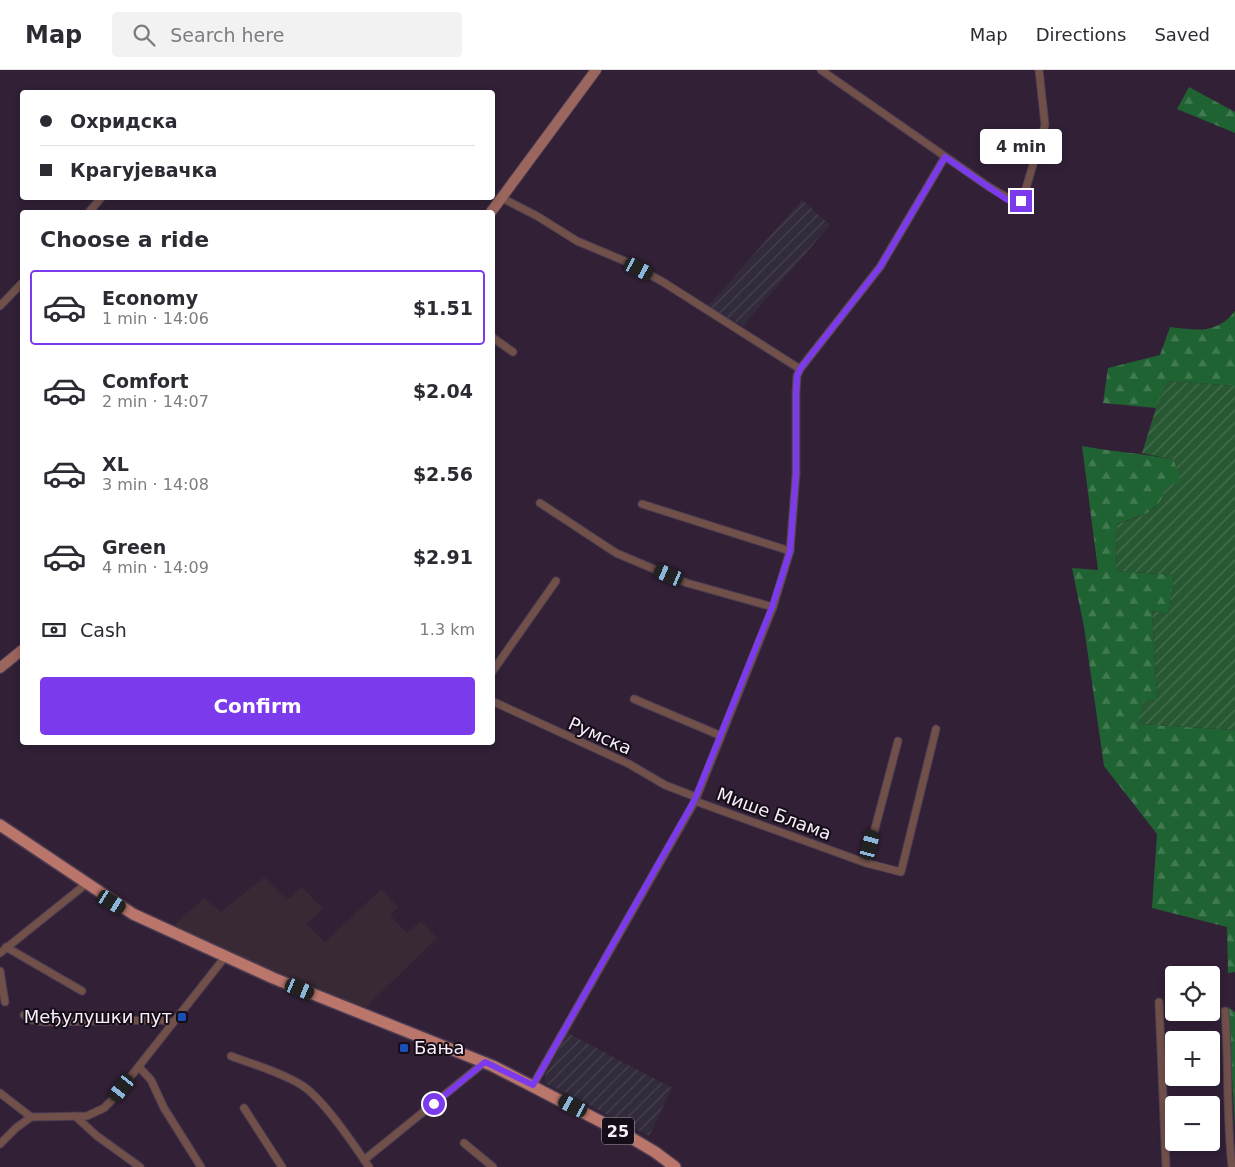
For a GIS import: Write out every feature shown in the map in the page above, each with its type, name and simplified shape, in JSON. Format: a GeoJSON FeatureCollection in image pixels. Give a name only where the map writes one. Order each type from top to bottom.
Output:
{"type":"FeatureCollection","features":[{"type":"Feature","properties":{"kind":"main road","name":"25"},"geometry":{"type":"LineString","coordinates":[[0,825],[127,911],[225,957],[485,1062],[533,1085],[647,1147],[675,1167]]}},
{"type":"Feature","properties":{"kind":"street"},"geometry":{"type":"LineString","coordinates":[[821,70],[1014,203],[1021,201],[1044,124],[1039,70]]}},
{"type":"Feature","properties":{"kind":"street"},"geometry":{"type":"LineString","coordinates":[[493,210],[591,72]]}},
{"type":"Feature","properties":{"kind":"street"},"geometry":{"type":"LineString","coordinates":[[533,1085],[695,799],[772,607],[790,551],[796,474],[796,393],[797,376],[800,369],[880,267],[945,157]]}},
{"type":"Feature","properties":{"kind":"street"},"geometry":{"type":"LineString","coordinates":[[502,198],[596,251],[627,262],[663,282],[800,369]]}},
{"type":"Feature","properties":{"kind":"street"},"geometry":{"type":"LineString","coordinates":[[91,210],[98,200]]}},
{"type":"Feature","properties":{"kind":"street"},"geometry":{"type":"LineString","coordinates":[[0,306],[20,285]]}},
{"type":"Feature","properties":{"kind":"street"},"geometry":{"type":"LineString","coordinates":[[495,339],[513,352]]}},
{"type":"Feature","properties":{"kind":"street"},"geometry":{"type":"LineString","coordinates":[[540,503],[616,553],[686,583],[772,607]]}},
{"type":"Feature","properties":{"kind":"street"},"geometry":{"type":"LineString","coordinates":[[642,504],[790,551]]}},
{"type":"Feature","properties":{"kind":"street"},"geometry":{"type":"LineString","coordinates":[[495,668],[556,581]]}},
{"type":"Feature","properties":{"kind":"street"},"geometry":{"type":"LineString","coordinates":[[0,668],[20,652]]}},
{"type":"Feature","properties":{"kind":"street"},"geometry":{"type":"LineString","coordinates":[[634,699],[720,735]]}},
{"type":"Feature","properties":{"kind":"street","name":"Румска"},"geometry":{"type":"LineString","coordinates":[[495,702],[629,764],[665,785],[695,799]]}},
{"type":"Feature","properties":{"kind":"street","name":"Мише Блама"},"geometry":{"type":"LineString","coordinates":[[695,799],[866,863],[901,872],[936,729]]}},
{"type":"Feature","properties":{"kind":"street"},"geometry":{"type":"LineString","coordinates":[[866,863],[898,741]]}},
{"type":"Feature","properties":{"kind":"street"},"geometry":{"type":"LineString","coordinates":[[0,953],[86,884]]}},
{"type":"Feature","properties":{"kind":"street"},"geometry":{"type":"LineString","coordinates":[[6,947],[82,991]]}},
{"type":"Feature","properties":{"kind":"street"},"geometry":{"type":"LineString","coordinates":[[0,1093],[31,1117],[87,1116],[104,1108],[139,1067],[225,957]]}},
{"type":"Feature","properties":{"kind":"street"},"geometry":{"type":"LineString","coordinates":[[0,972],[5,1002]]}},
{"type":"Feature","properties":{"kind":"street"},"geometry":{"type":"LineString","coordinates":[[1158,1002],[1166,1167]]}},
{"type":"Feature","properties":{"kind":"street"},"geometry":{"type":"LineString","coordinates":[[1225,1011],[1229,1066],[1228,1132],[1232,1167]]}},
{"type":"Feature","properties":{"kind":"street"},"geometry":{"type":"LineString","coordinates":[[24,1015],[32,1020],[45,1022],[160,1020],[173,1023]]}},
{"type":"Feature","properties":{"kind":"street"},"geometry":{"type":"LineString","coordinates":[[231,1056],[292,1080],[304,1087],[316,1097],[369,1167]]}},
{"type":"Feature","properties":{"kind":"street"},"geometry":{"type":"LineString","coordinates":[[364,1160],[485,1062]]}},
{"type":"Feature","properties":{"kind":"street"},"geometry":{"type":"LineString","coordinates":[[139,1067],[151,1080],[164,1108],[200,1167]]}},
{"type":"Feature","properties":{"kind":"street"},"geometry":{"type":"LineString","coordinates":[[244,1108],[282,1167]]}},
{"type":"Feature","properties":{"kind":"street"},"geometry":{"type":"LineString","coordinates":[[75,1116],[97,1136],[140,1167]]}},
{"type":"Feature","properties":{"kind":"street"},"geometry":{"type":"LineString","coordinates":[[0,1144],[31,1117]]}},
{"type":"Feature","properties":{"kind":"street"},"geometry":{"type":"LineString","coordinates":[[464,1143],[493,1167]]}},
{"type":"Feature","properties":{"kind":"shaded area"},"geometry":{"type":"Polygon","coordinates":[[[802,200],[830,225],[743,326],[708,306],[802,200]]]}},
{"type":"Feature","properties":{"kind":"shaded area"},"geometry":{"type":"Polygon","coordinates":[[[264,877],[287,900],[302,887],[323,909],[306,924],[325,942],[381,889],[398,907],[390,915],[407,933],[421,921],[437,938],[366,1007],[313,989],[213,946],[173,926],[204,898],[221,912],[264,877]]]}},
{"type":"Feature","properties":{"kind":"shaded area"},"geometry":{"type":"Polygon","coordinates":[[[568,1033],[672,1088],[649,1136],[545,1083],[545,1075],[568,1033]]]}},
{"type":"Feature","properties":{"kind":"green space"},"geometry":{"type":"Polygon","coordinates":[[[1189,87],[1235,112],[1235,133],[1177,109],[1189,87]]]}},
{"type":"Feature","properties":{"kind":"green space"},"geometry":{"type":"Polygon","coordinates":[[[1235,311],[1235,386],[1169,381],[1156,408],[1103,403],[1108,368],[1160,355],[1170,327],[1206,329],[1221,324],[1235,311]]]}},
{"type":"Feature","properties":{"kind":"green space"},"geometry":{"type":"Polygon","coordinates":[[[1169,381],[1235,386],[1235,730],[1138,724],[1143,701],[1157,698],[1152,611],[1169,614],[1174,575],[1116,571],[1117,524],[1148,513],[1159,503],[1166,487],[1181,482],[1174,460],[1142,453],[1156,408],[1169,381]]]}},
{"type":"Feature","properties":{"kind":"green space"},"geometry":{"type":"Polygon","coordinates":[[[1082,446],[1174,460],[1182,482],[1148,513],[1117,524],[1116,571],[1174,575],[1169,614],[1152,611],[1157,699],[1138,724],[1235,730],[1235,972],[1228,973],[1227,927],[1152,908],[1157,834],[1104,766],[1084,627],[1072,568],[1098,570],[1082,446]]]}},
{"type":"Feature","properties":{"kind":"green space"},"geometry":{"type":"Polygon","coordinates":[[[1228,1007],[1235,1012],[1235,1128],[1228,1007]]]}},
{"type":"Feature","properties":{"kind":"place","name":"Међулушки пут"},"geometry":{"type":"Point","coordinates":[182,1017]}},
{"type":"Feature","properties":{"kind":"place","name":"Бања"},"geometry":{"type":"Point","coordinates":[404,1048]}},
{"type":"Feature","properties":{"kind":"route"},"geometry":{"type":"LineString","coordinates":[[434,1104],[485,1062],[533,1085],[694,801],[757,648],[786,568],[790,551],[796,474],[796,393],[797,376],[800,369],[880,267],[945,157],[1006,199],[1014,203],[1021,201]]}}]}
